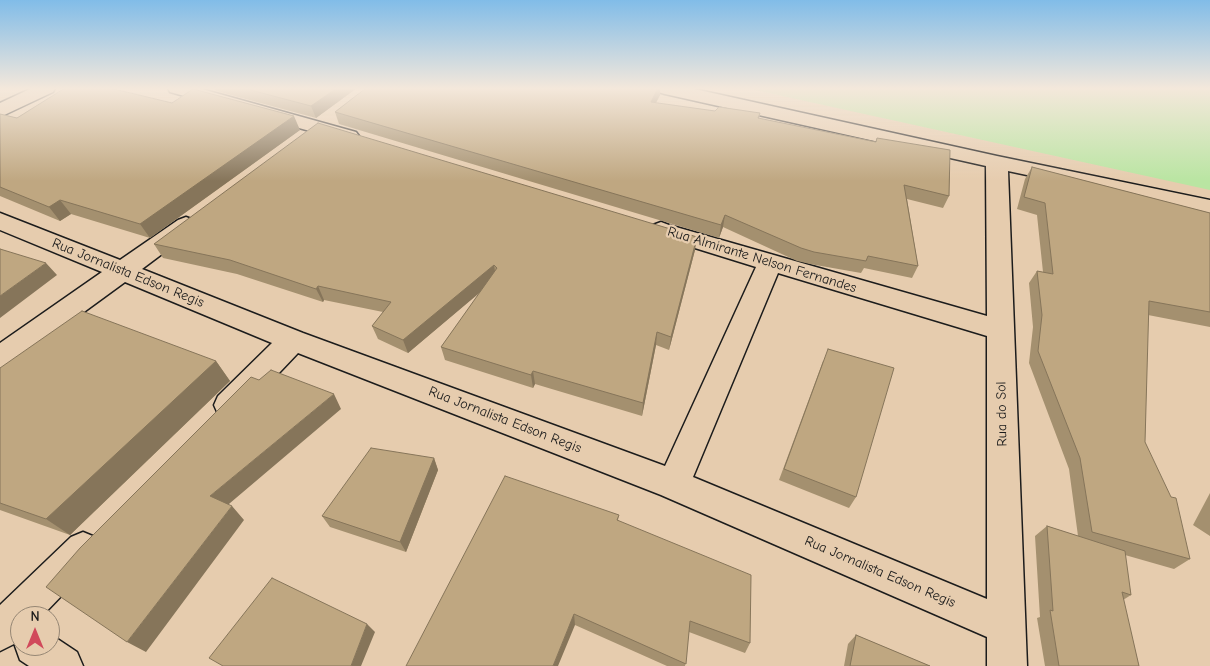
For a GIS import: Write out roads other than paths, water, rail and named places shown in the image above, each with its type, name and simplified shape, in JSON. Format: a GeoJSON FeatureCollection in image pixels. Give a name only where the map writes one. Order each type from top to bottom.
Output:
{"type":"FeatureCollection","features":[{"type":"Feature","properties":{"kind":"street"},"geometry":{"type":"LineString","coordinates":[[290,119],[366,141]]}},
{"type":"Feature","properties":{"kind":"street"},"geometry":{"type":"LineString","coordinates":[[297,143],[330,119]]}},
{"type":"Feature","properties":{"kind":"street"},"geometry":{"type":"LineString","coordinates":[[804,119],[1210,207]]}},
{"type":"Feature","properties":{"kind":"street","name":"Rua do Sol"},"geometry":{"type":"LineString","coordinates":[[997,162],[1006,666]]}},
{"type":"Feature","properties":{"kind":"street"},"geometry":{"type":"LineString","coordinates":[[0,358],[125,271],[203,213]]}},
{"type":"Feature","properties":{"kind":"street","name":"Rua Jornalista Edson Regis"},"geometry":{"type":"LineString","coordinates":[[0,221],[293,340],[673,484],[1006,626]]}},
{"type":"Feature","properties":{"kind":"street","name":"Rua Almirante Nelson Fernandes"},"geometry":{"type":"LineString","coordinates":[[638,224],[1001,330]]}},
{"type":"Feature","properties":{"kind":"street"},"geometry":{"type":"LineString","coordinates":[[673,484],[770,263]]}},
{"type":"Feature","properties":{"kind":"street"},"geometry":{"type":"LineString","coordinates":[[209,424],[293,340]]}},
{"type":"Feature","properties":{"kind":"street"},"geometry":{"type":"LineString","coordinates":[[36,606],[103,529]]}},
{"type":"Feature","properties":{"kind":"street"},"geometry":{"type":"LineString","coordinates":[[48,656],[63,666]]}}]}
